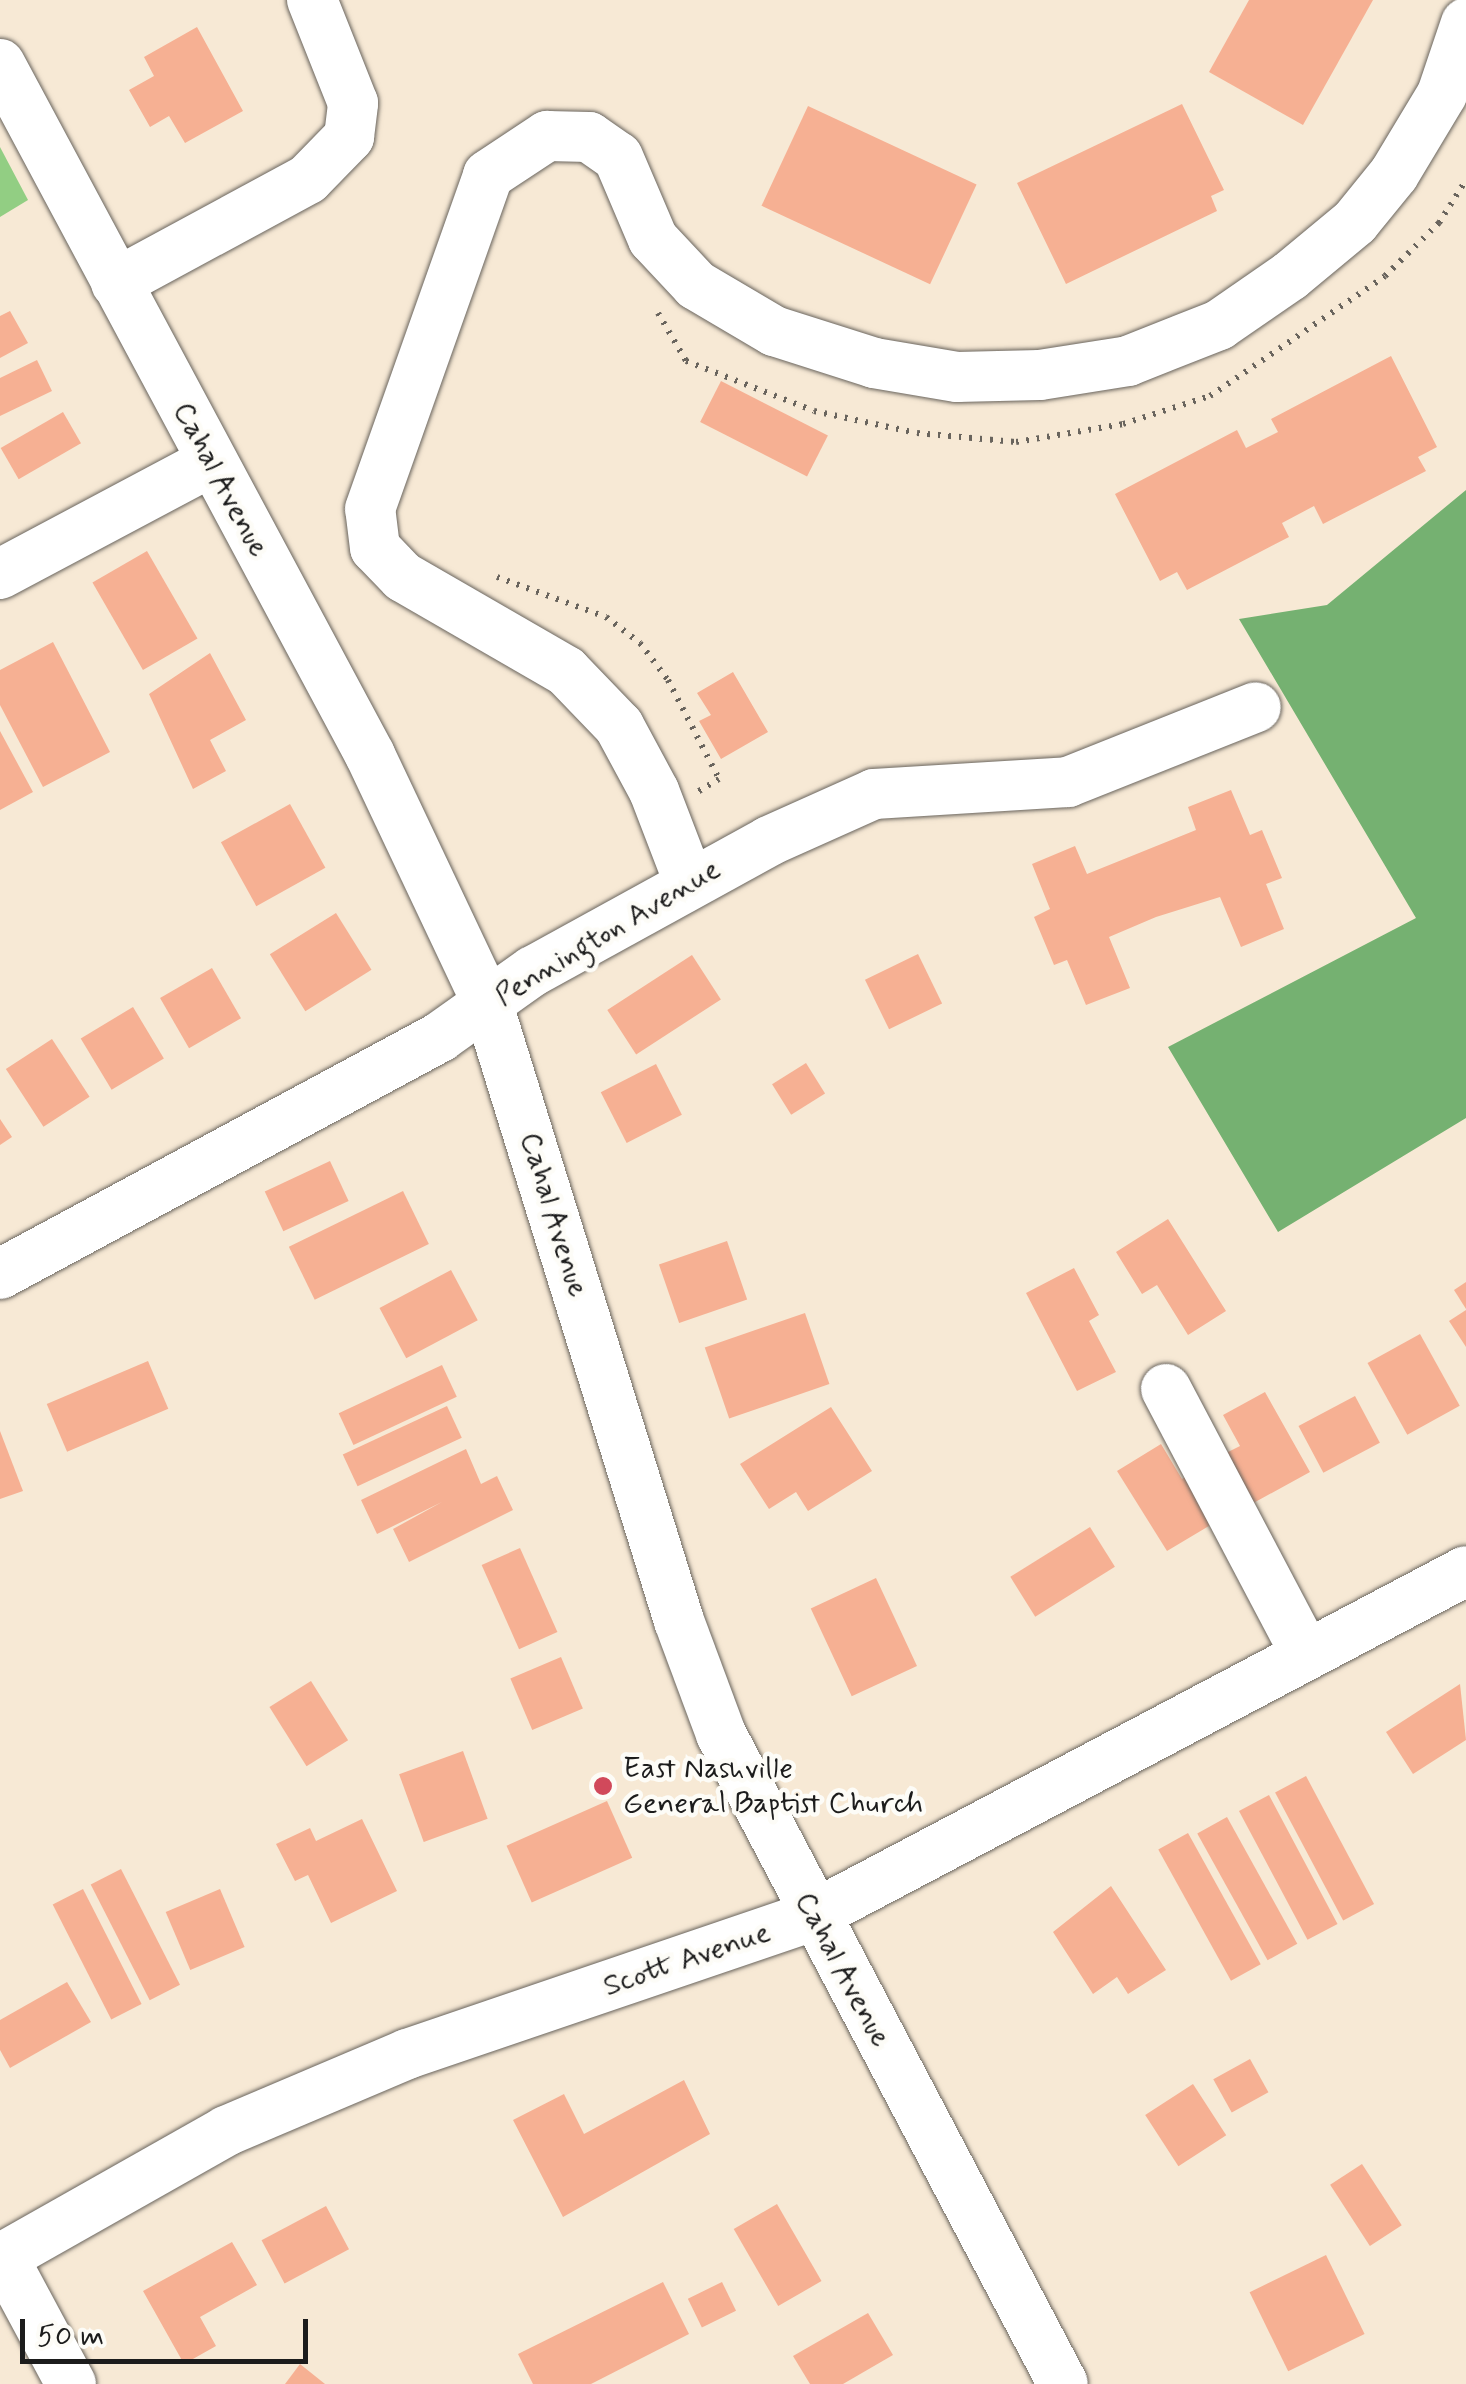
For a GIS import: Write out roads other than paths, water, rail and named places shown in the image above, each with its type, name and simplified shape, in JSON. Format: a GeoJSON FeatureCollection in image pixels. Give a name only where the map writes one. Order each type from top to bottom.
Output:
{"type":"FeatureCollection","features":[{"type":"Feature","properties":{"kind":"street"},"geometry":{"type":"LineString","coordinates":[[116,283],[308,179],[349,137],[353,102],[312,0]]}},
{"type":"Feature","properties":{"kind":"street"},"geometry":{"type":"LineString","coordinates":[[689,882],[654,791],[619,726],[566,671],[403,578],[375,548],[370,508],[488,174],[547,136],[589,137],[618,157],[653,239],[696,285],[774,331],[907,368],[957,377],[1040,375],[1128,360],[1164,346],[1218,324],[1290,276],[1355,222],[1394,174],[1442,94],[1466,23]]}},
{"type":"Feature","properties":{"kind":"street","name":"Cahal Avenue"},"geometry":{"type":"LineString","coordinates":[[0,64],[370,755],[488,1005],[680,1621],[721,1734],[812,1916],[1063,2384]]}},
{"type":"Feature","properties":{"kind":"street"},"geometry":{"type":"LineString","coordinates":[[0,574],[210,462]]}},
{"type":"Feature","properties":{"kind":"street","name":"Pennington Avenue"},"geometry":{"type":"LineString","coordinates":[[0,1274],[488,1005],[534,971],[689,882],[874,794],[1068,782],[1256,708]]}},
{"type":"Feature","properties":{"kind":"street"},"geometry":{"type":"LineString","coordinates":[[1166,1389],[1306,1654]]}},
{"type":"Feature","properties":{"kind":"street","name":"Scott Avenue"},"geometry":{"type":"LineString","coordinates":[[2,2258],[226,2131],[407,2054],[812,1916],[1466,1570]]}},
{"type":"Feature","properties":{"kind":"street"},"geometry":{"type":"LineString","coordinates":[[2,2258],[71,2384]]}},
{"type":"Feature","properties":{"kind":"place","name":"East Nashville General Baptist Church"},"geometry":{"type":"Point","coordinates":[603,1786]}}]}
